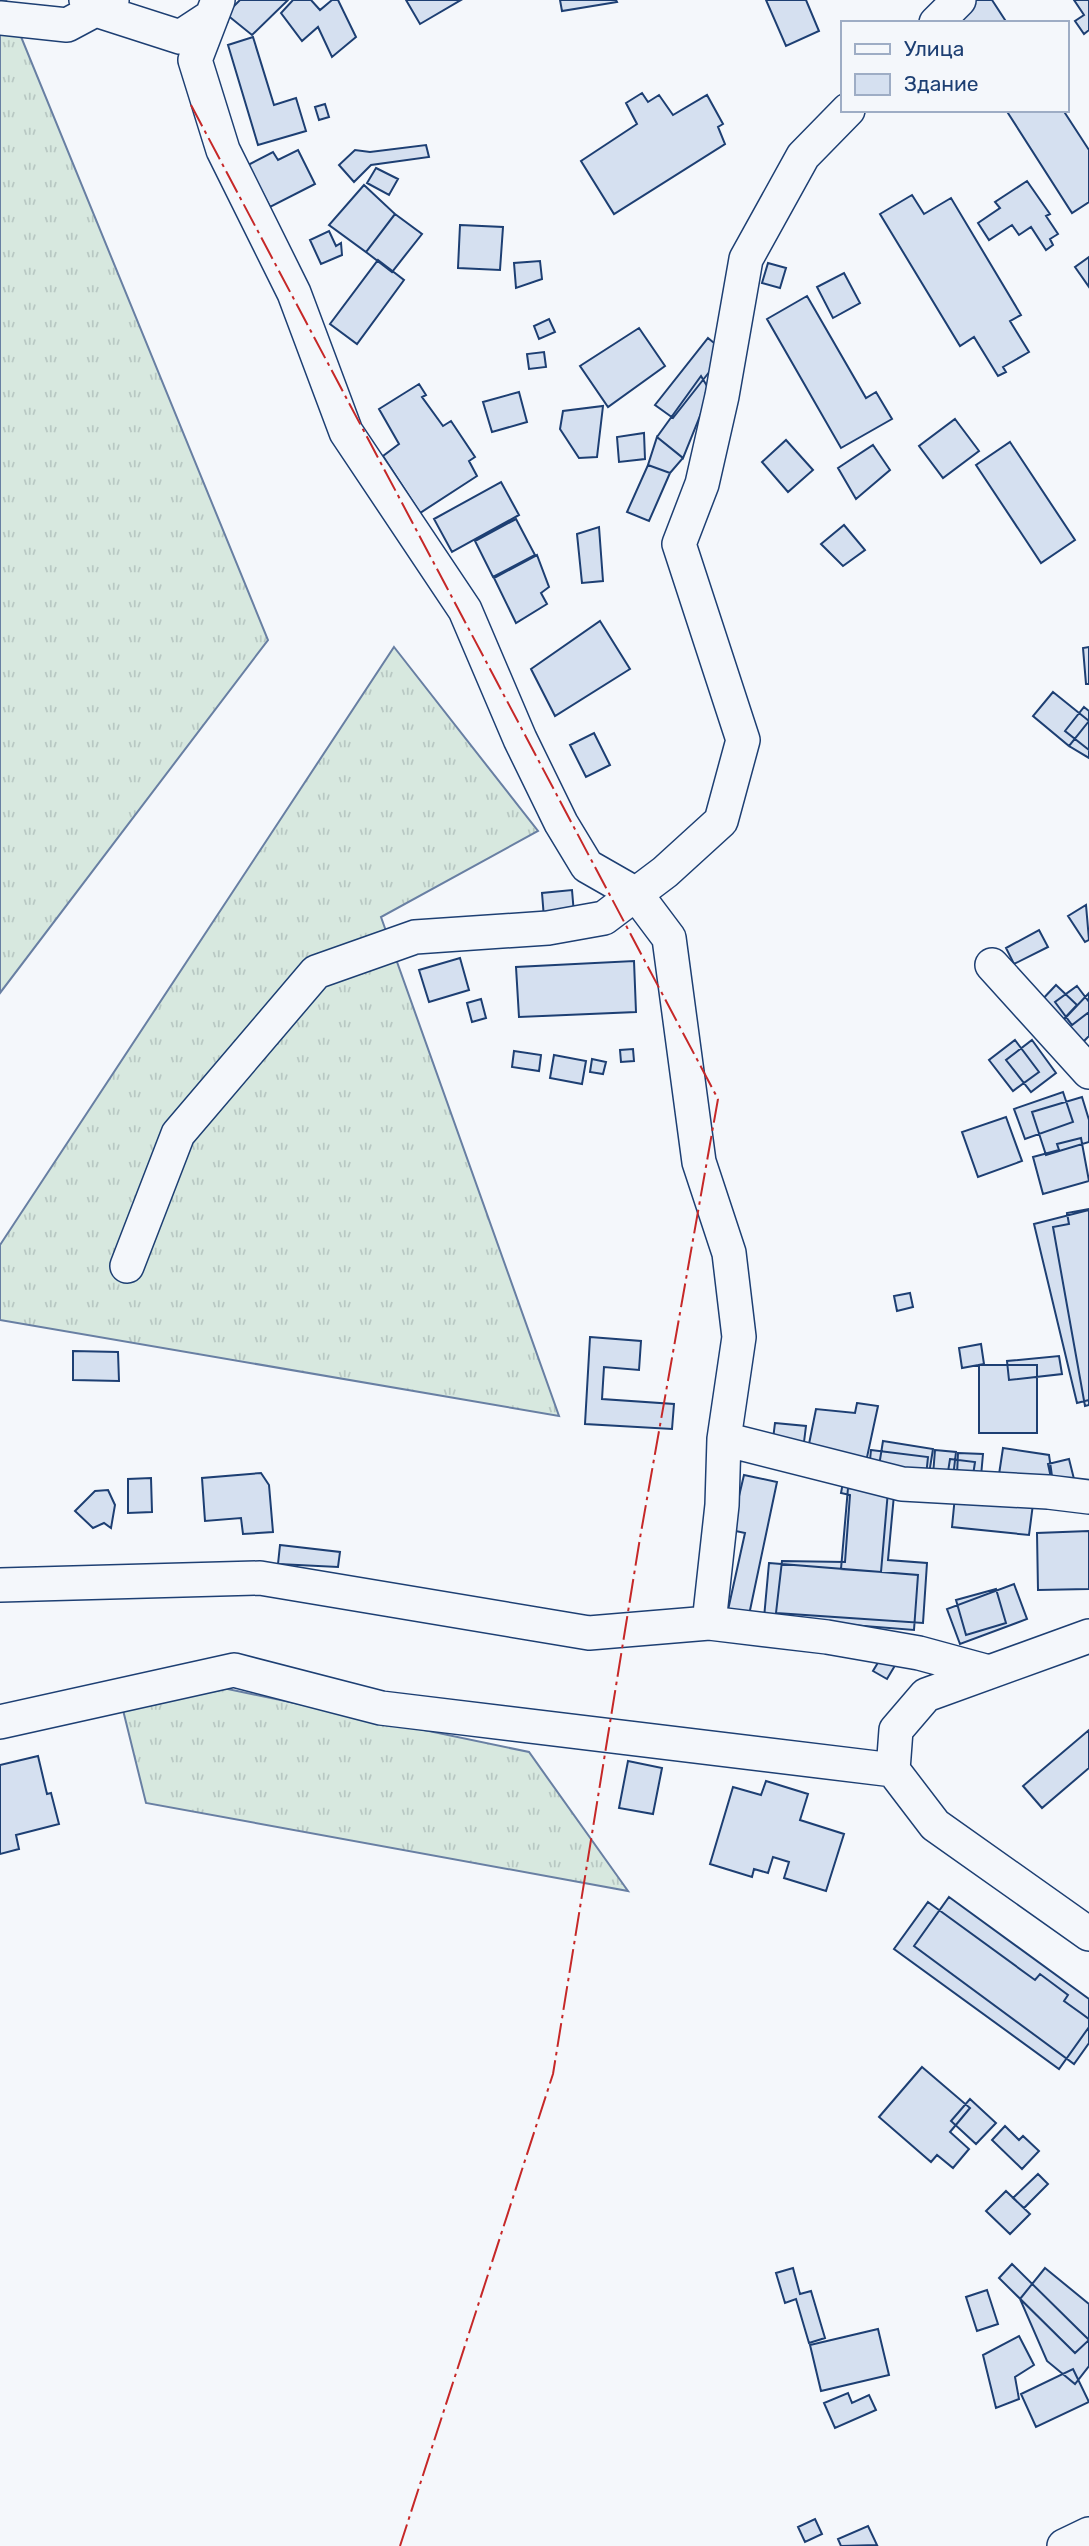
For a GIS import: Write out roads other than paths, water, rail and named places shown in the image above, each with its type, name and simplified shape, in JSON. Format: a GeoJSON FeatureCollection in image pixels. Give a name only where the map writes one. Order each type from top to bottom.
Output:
{"type":"FeatureCollection","features":[{"type":"Feature","properties":{"kind":"street"},"geometry":{"type":"LineString","coordinates":[[938,21],[960,0]]}},
{"type":"Feature","properties":{"kind":"street"},"geometry":{"type":"LineString","coordinates":[[0,18],[67,25],[98,3],[180,37],[215,8]]}},
{"type":"Feature","properties":{"kind":"street"},"geometry":{"type":"LineString","coordinates":[[215,8],[195,60],[223,150],[294,293],[346,432],[465,610],[520,739],[561,823],[587,866],[636,894],[669,938],[699,1162],[729,1253],[739,1337],[724,1439],[722,1505],[709,1623]]}},
{"type":"Feature","properties":{"kind":"street"},"geometry":{"type":"LineString","coordinates":[[127,1266],[178,1134],[316,972],[415,937],[548,928],[604,918],[721,821],[743,740],[679,544],[702,484],[717,421],[746,259],[803,156],[846,112]]}},
{"type":"Feature","properties":{"kind":"street"},"geometry":{"type":"LineString","coordinates":[[992,965],[1089,1072]]}},
{"type":"Feature","properties":{"kind":"street"},"geometry":{"type":"LineString","coordinates":[[724,1439],[902,1484],[1048,1492],[1089,1497]]}},
{"type":"Feature","properties":{"kind":"street"},"geometry":{"type":"LineString","coordinates":[[0,1585],[260,1578],[589,1633],[709,1623],[866,1644],[989,1672]]}},
{"type":"Feature","properties":{"kind":"street"},"geometry":{"type":"LineString","coordinates":[[1089,1636],[926,1695],[896,1730],[893,1770],[935,1825],[1089,1934]]}},
{"type":"Feature","properties":{"kind":"street"},"geometry":{"type":"LineString","coordinates":[[0,1721],[234,1670],[381,1708],[893,1770]]}},
{"type":"Feature","properties":{"kind":"street"},"geometry":{"type":"LineString","coordinates":[[1064,2546],[1089,2534]]}}]}
